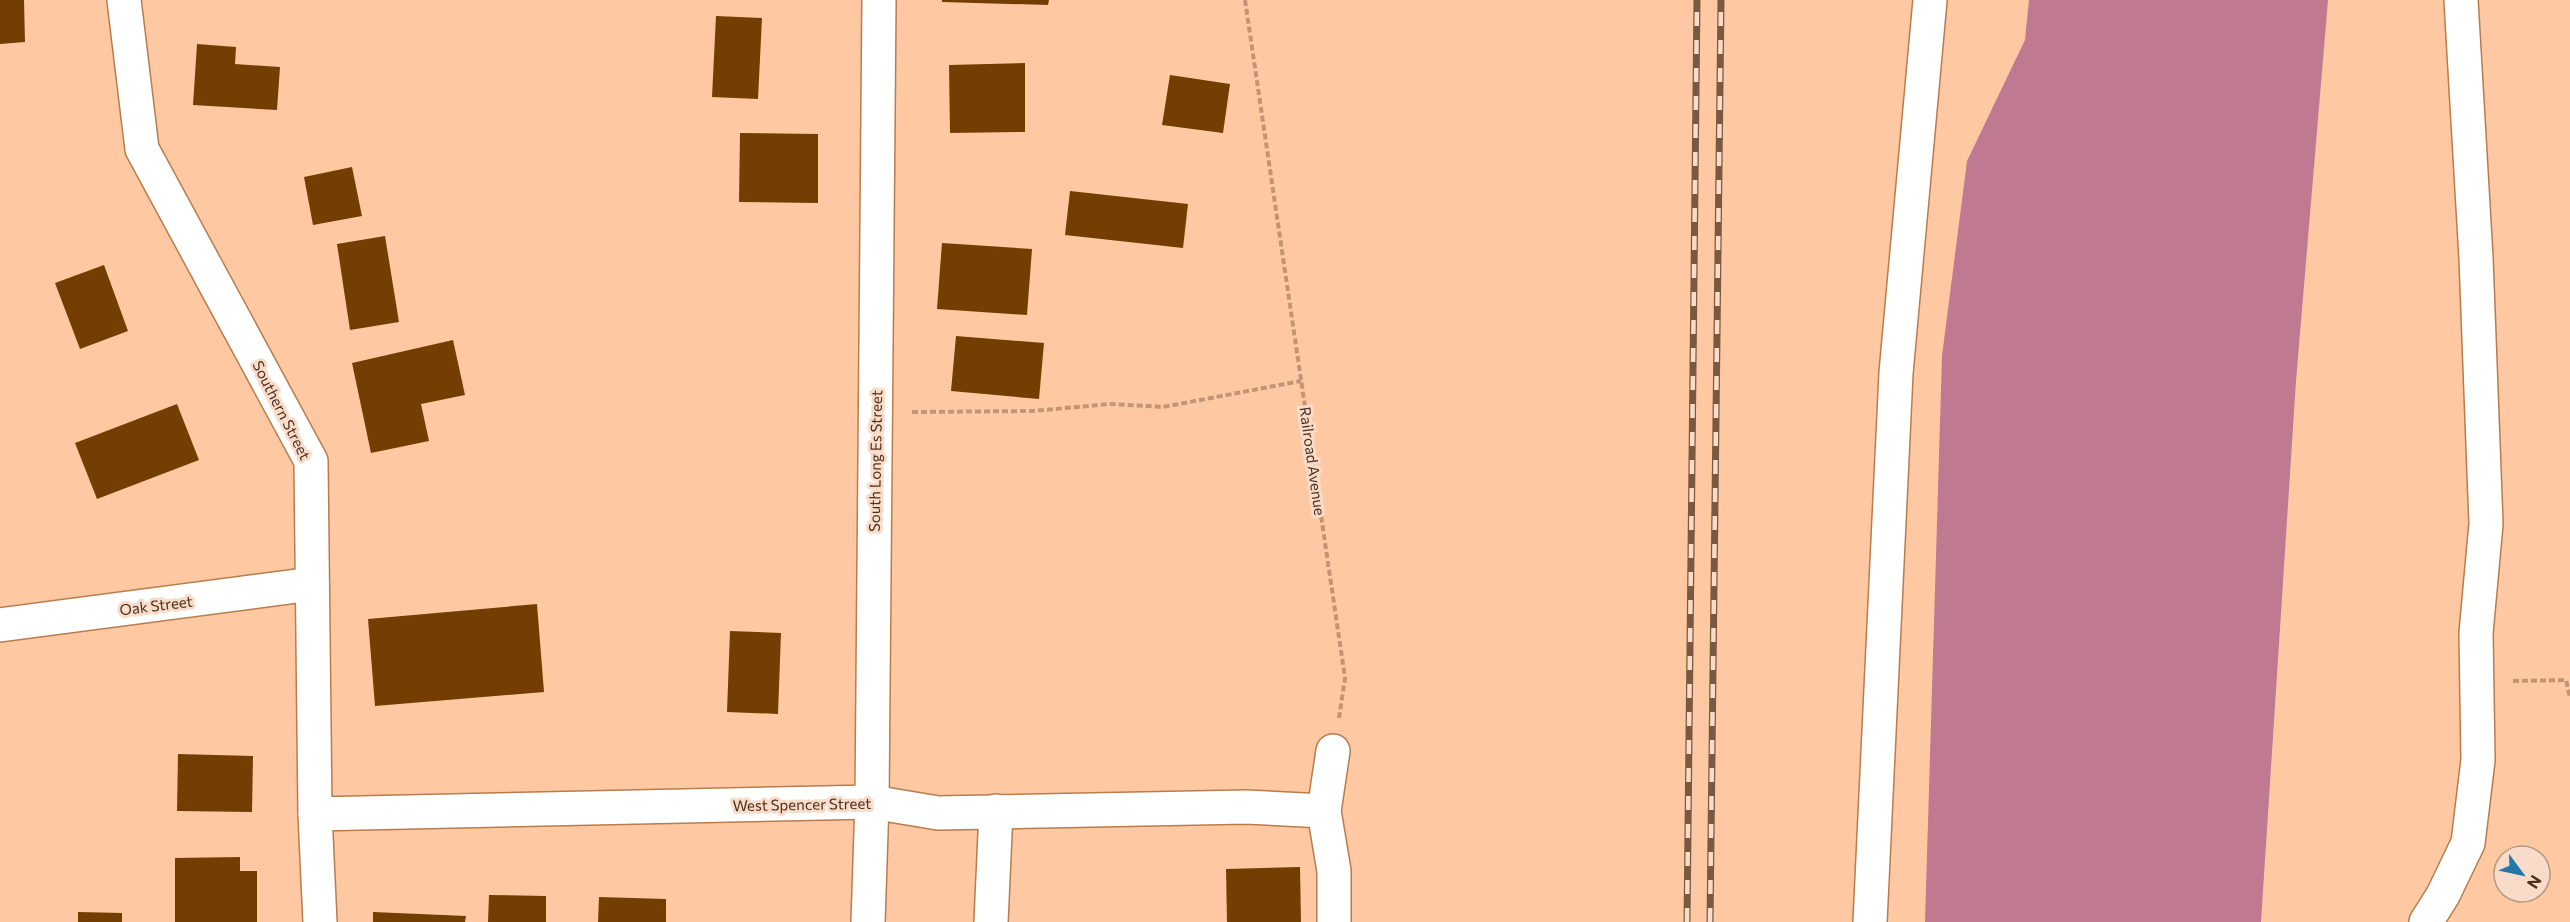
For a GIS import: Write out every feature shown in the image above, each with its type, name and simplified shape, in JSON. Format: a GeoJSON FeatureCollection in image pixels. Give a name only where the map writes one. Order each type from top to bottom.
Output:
{"type":"FeatureCollection","features":[{"type":"Feature","properties":{"kind":"street","name":"Southern Street"},"geometry":{"type":"LineString","coordinates":[[124,0],[142,149],[311,461],[315,814],[320,922]]}},
{"type":"Feature","properties":{"kind":"street","name":"South Long Es Street"},"geometry":{"type":"LineString","coordinates":[[868,922],[872,802],[879,0]]}},
{"type":"Feature","properties":{"kind":"street"},"geometry":{"type":"LineString","coordinates":[[1870,922],[1896,373],[1930,0]]}},
{"type":"Feature","properties":{"kind":"street"},"geometry":{"type":"LineString","coordinates":[[2426,922],[2443,895],[2468,843],[2478,760],[2476,633],[2486,524],[2476,258],[2461,0]]}},
{"type":"Feature","properties":{"kind":"street","name":"Oak Street"},"geometry":{"type":"LineString","coordinates":[[0,625],[312,584]]}},
{"type":"Feature","properties":{"kind":"street"},"geometry":{"type":"LineString","coordinates":[[1334,751],[1324,811],[1334,871],[1334,922]]}},
{"type":"Feature","properties":{"kind":"street","name":"West Spencer Street"},"geometry":{"type":"LineString","coordinates":[[315,814],[872,802],[938,813],[1246,807],[1324,811]]}},
{"type":"Feature","properties":{"kind":"street"},"geometry":{"type":"LineString","coordinates":[[991,922],[996,812]]}},
{"type":"Feature","properties":{"kind":"path","name":"Railroad Avenue"},"geometry":{"type":"LineString","coordinates":[[1245,0],[1345,678],[1334,751]]}},
{"type":"Feature","properties":{"kind":"path"},"geometry":{"type":"LineString","coordinates":[[876,413],[1033,411],[1110,404],[1163,407],[1301,381]]}},
{"type":"Feature","properties":{"kind":"path"},"geometry":{"type":"LineString","coordinates":[[2513,681],[2566,680],[2570,698]]}},
{"type":"Feature","properties":{"kind":"shaded area"},"geometry":{"type":"Polygon","coordinates":[[[2029,0],[2328,0],[2296,381],[2261,922],[1925,922],[1942,356],[1967,161],[2025,40],[2029,0]]]}},
{"type":"Feature","properties":{"kind":"building"},"geometry":{"type":"Polygon","coordinates":[[[0,0],[24,0],[25,42],[0,44],[0,0]]]}},
{"type":"Feature","properties":{"kind":"building"},"geometry":{"type":"Polygon","coordinates":[[[942,0],[1049,0],[1048,5],[942,2],[942,0]]]}},
{"type":"Feature","properties":{"kind":"building"},"geometry":{"type":"Polygon","coordinates":[[[716,16],[762,18],[758,99],[712,97],[716,16]]]}},
{"type":"Feature","properties":{"kind":"building"},"geometry":{"type":"Polygon","coordinates":[[[197,44],[236,47],[235,64],[280,67],[277,110],[193,105],[197,44]]]}},
{"type":"Feature","properties":{"kind":"building"},"geometry":{"type":"Polygon","coordinates":[[[1025,63],[1025,132],[950,133],[949,65],[1025,63]]]}},
{"type":"Feature","properties":{"kind":"building"},"geometry":{"type":"Polygon","coordinates":[[[1170,75],[1230,84],[1223,133],[1162,125],[1170,75]]]}},
{"type":"Feature","properties":{"kind":"building"},"geometry":{"type":"Polygon","coordinates":[[[740,133],[818,134],[818,203],[739,202],[740,133]]]}},
{"type":"Feature","properties":{"kind":"building"},"geometry":{"type":"Polygon","coordinates":[[[352,167],[362,216],[313,225],[304,177],[352,167]]]}},
{"type":"Feature","properties":{"kind":"building"},"geometry":{"type":"Polygon","coordinates":[[[1070,191],[1188,204],[1183,248],[1065,235],[1070,191]]]}},
{"type":"Feature","properties":{"kind":"building"},"geometry":{"type":"Polygon","coordinates":[[[385,236],[399,322],[350,330],[337,244],[385,236]]]}},
{"type":"Feature","properties":{"kind":"building"},"geometry":{"type":"Polygon","coordinates":[[[942,243],[1032,249],[1027,315],[937,309],[942,243]]]}},
{"type":"Feature","properties":{"kind":"building"},"geometry":{"type":"Polygon","coordinates":[[[104,265],[128,331],[80,349],[55,283],[104,265]]]}},
{"type":"Feature","properties":{"kind":"building"},"geometry":{"type":"Polygon","coordinates":[[[956,336],[1044,343],[1039,399],[951,391],[956,336]]]}},
{"type":"Feature","properties":{"kind":"building"},"geometry":{"type":"Polygon","coordinates":[[[453,340],[465,395],[421,404],[429,441],[371,453],[352,363],[453,340]]]}},
{"type":"Feature","properties":{"kind":"building"},"geometry":{"type":"Polygon","coordinates":[[[177,404],[199,460],[97,499],[75,443],[177,404]]]}},
{"type":"Feature","properties":{"kind":"building"},"geometry":{"type":"Polygon","coordinates":[[[537,604],[544,692],[375,706],[368,619],[537,604]]]}},
{"type":"Feature","properties":{"kind":"building"},"geometry":{"type":"Polygon","coordinates":[[[730,631],[781,633],[778,714],[727,712],[730,631]]]}},
{"type":"Feature","properties":{"kind":"building"},"geometry":{"type":"Polygon","coordinates":[[[178,754],[253,756],[252,812],[177,811],[178,754]]]}},
{"type":"Feature","properties":{"kind":"building"},"geometry":{"type":"Polygon","coordinates":[[[240,857],[240,871],[257,871],[257,922],[175,922],[175,858],[240,857]]]}},
{"type":"Feature","properties":{"kind":"building"},"geometry":{"type":"Polygon","coordinates":[[[1300,867],[1301,922],[1227,922],[1226,869],[1300,867]]]}},
{"type":"Feature","properties":{"kind":"building"},"geometry":{"type":"Polygon","coordinates":[[[489,895],[546,896],[546,922],[488,922],[489,895]]]}},
{"type":"Feature","properties":{"kind":"building"},"geometry":{"type":"Polygon","coordinates":[[[599,897],[666,899],[666,922],[598,922],[599,897]]]}},
{"type":"Feature","properties":{"kind":"building"},"geometry":{"type":"Polygon","coordinates":[[[78,912],[122,913],[122,922],[78,922],[78,912]]]}},
{"type":"Feature","properties":{"kind":"building"},"geometry":{"type":"Polygon","coordinates":[[[373,912],[466,916],[465,922],[373,922],[373,912]]]}},
{"type":"Feature","properties":{"kind":"railway"},"geometry":{"type":"LineString","coordinates":[[1687,922],[1697,0]]}},
{"type":"Feature","properties":{"kind":"railway"},"geometry":{"type":"LineString","coordinates":[[1710,922],[1721,0]]}}]}
